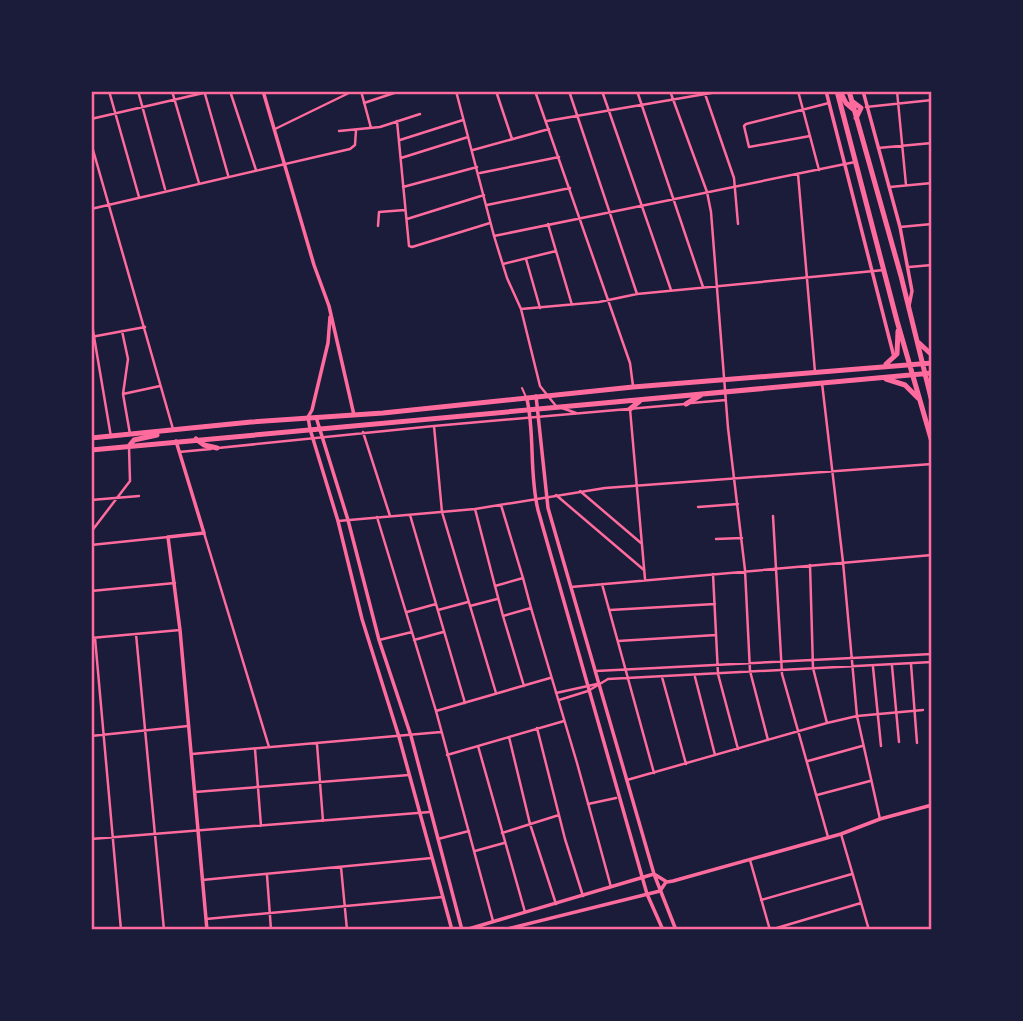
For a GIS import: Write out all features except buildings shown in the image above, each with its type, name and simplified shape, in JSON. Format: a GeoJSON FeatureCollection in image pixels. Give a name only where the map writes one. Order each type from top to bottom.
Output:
{"type":"FeatureCollection","features":[{"type":"Feature","properties":{"kind":"main road"},"geometry":{"type":"LineString","coordinates":[[839,91],[848,106],[853,109]]}},
{"type":"Feature","properties":{"kind":"main road"},"geometry":{"type":"LineString","coordinates":[[839,91],[844,123],[932,442]]}},
{"type":"Feature","properties":{"kind":"main road"},"geometry":{"type":"LineString","coordinates":[[849,91],[901,276],[932,402]]}},
{"type":"Feature","properties":{"kind":"main road"},"geometry":{"type":"LineString","coordinates":[[851,100],[864,108],[856,118]]}},
{"type":"Feature","properties":{"kind":"main road"},"geometry":{"type":"LineString","coordinates":[[844,123],[853,109]]}},
{"type":"Feature","properties":{"kind":"main road"},"geometry":{"type":"LineString","coordinates":[[881,366],[894,358],[899,349],[897,321]]}},
{"type":"Feature","properties":{"kind":"main road"},"geometry":{"type":"LineString","coordinates":[[917,341],[932,355]]}},
{"type":"Feature","properties":{"kind":"main road"},"geometry":{"type":"LineString","coordinates":[[91,439],[633,387],[932,363]]}},
{"type":"Feature","properties":{"kind":"main road"},"geometry":{"type":"LineString","coordinates":[[91,450],[176,440],[932,373]]}},
{"type":"Feature","properties":{"kind":"main road"},"geometry":{"type":"LineString","coordinates":[[879,377],[905,385],[921,404]]}},
{"type":"Feature","properties":{"kind":"main road"},"geometry":{"type":"LineString","coordinates":[[686,404],[702,394]]}},
{"type":"Feature","properties":{"kind":"main road"},"geometry":{"type":"LineString","coordinates":[[630,409],[643,398]]}},
{"type":"Feature","properties":{"kind":"main road"},"geometry":{"type":"LineString","coordinates":[[129,446],[133,441],[150,438],[159,433]]}},
{"type":"Feature","properties":{"kind":"main road"},"geometry":{"type":"LineString","coordinates":[[196,439],[216,449]]}},
{"type":"Feature","properties":{"kind":"street"},"geometry":{"type":"LineString","coordinates":[[109,91],[139,197]]}},
{"type":"Feature","properties":{"kind":"street"},"geometry":{"type":"LineString","coordinates":[[138,91],[165,190]]}},
{"type":"Feature","properties":{"kind":"street"},"geometry":{"type":"LineString","coordinates":[[172,91],[199,183]]}},
{"type":"Feature","properties":{"kind":"street"},"geometry":{"type":"LineString","coordinates":[[91,119],[212,91]]}},
{"type":"Feature","properties":{"kind":"street"},"geometry":{"type":"LineString","coordinates":[[230,91],[256,170]]}},
{"type":"Feature","properties":{"kind":"street"},"geometry":{"type":"LineString","coordinates":[[263,91],[314,265],[329,306],[354,415]]}},
{"type":"Feature","properties":{"kind":"street"},"geometry":{"type":"LineString","coordinates":[[275,129],[353,91]]}},
{"type":"Feature","properties":{"kind":"street"},"geometry":{"type":"LineString","coordinates":[[361,91],[371,128]]}},
{"type":"Feature","properties":{"kind":"street"},"geometry":{"type":"LineString","coordinates":[[365,103],[400,91]]}},
{"type":"Feature","properties":{"kind":"street"},"geometry":{"type":"LineString","coordinates":[[456,91],[494,236],[521,309],[540,386],[556,406],[578,413]]}},
{"type":"Feature","properties":{"kind":"street"},"geometry":{"type":"LineString","coordinates":[[496,91],[512,139]]}},
{"type":"Feature","properties":{"kind":"street"},"geometry":{"type":"LineString","coordinates":[[535,91],[630,363],[633,387]]}},
{"type":"Feature","properties":{"kind":"street"},"geometry":{"type":"LineString","coordinates":[[569,91],[637,294]]}},
{"type":"Feature","properties":{"kind":"street"},"geometry":{"type":"LineString","coordinates":[[602,91],[671,290]]}},
{"type":"Feature","properties":{"kind":"street"},"geometry":{"type":"LineString","coordinates":[[637,91],[703,288]]}},
{"type":"Feature","properties":{"kind":"street"},"geometry":{"type":"LineString","coordinates":[[670,91],[707,192],[713,224],[724,381],[745,570],[749,663],[768,740]]}},
{"type":"Feature","properties":{"kind":"street"},"geometry":{"type":"LineString","coordinates":[[546,121],[723,91]]}},
{"type":"Feature","properties":{"kind":"street"},"geometry":{"type":"LineString","coordinates":[[797,91],[819,170]]}},
{"type":"Feature","properties":{"kind":"street"},"geometry":{"type":"LineString","coordinates":[[826,91],[894,358]]}},
{"type":"Feature","properties":{"kind":"street"},"geometry":{"type":"LineString","coordinates":[[863,91],[864,108],[878,148],[909,267],[912,298],[907,309]]}},
{"type":"Feature","properties":{"kind":"street"},"geometry":{"type":"LineString","coordinates":[[897,91],[906,185]]}},
{"type":"Feature","properties":{"kind":"street"},"geometry":{"type":"LineString","coordinates":[[204,92],[229,176]]}},
{"type":"Feature","properties":{"kind":"street"},"geometry":{"type":"LineString","coordinates":[[704,93],[729,158],[738,225]]}},
{"type":"Feature","properties":{"kind":"street"},"geometry":{"type":"LineString","coordinates":[[853,109],[932,100]]}},
{"type":"Feature","properties":{"kind":"street"},"geometry":{"type":"LineString","coordinates":[[810,136],[751,147],[747,145],[744,126],[829,103]]}},
{"type":"Feature","properties":{"kind":"street"},"geometry":{"type":"LineString","coordinates":[[339,131],[371,128],[420,114]]}},
{"type":"Feature","properties":{"kind":"street"},"geometry":{"type":"LineString","coordinates":[[400,140],[464,120]]}},
{"type":"Feature","properties":{"kind":"street"},"geometry":{"type":"LineString","coordinates":[[397,121],[410,247],[491,223]]}},
{"type":"Feature","properties":{"kind":"street"},"geometry":{"type":"LineString","coordinates":[[473,150],[549,129]]}},
{"type":"Feature","properties":{"kind":"street"},"geometry":{"type":"LineString","coordinates":[[91,209],[350,149],[355,145],[356,130]]}},
{"type":"Feature","properties":{"kind":"street"},"geometry":{"type":"LineString","coordinates":[[401,158],[469,137]]}},
{"type":"Feature","properties":{"kind":"street"},"geometry":{"type":"LineString","coordinates":[[91,143],[173,431]]}},
{"type":"Feature","properties":{"kind":"street"},"geometry":{"type":"LineString","coordinates":[[878,148],[932,144]]}},
{"type":"Feature","properties":{"kind":"street"},"geometry":{"type":"LineString","coordinates":[[479,173],[559,157]]}},
{"type":"Feature","properties":{"kind":"street"},"geometry":{"type":"LineString","coordinates":[[494,236],[855,162]]}},
{"type":"Feature","properties":{"kind":"street"},"geometry":{"type":"LineString","coordinates":[[403,187],[477,167]]}},
{"type":"Feature","properties":{"kind":"street"},"geometry":{"type":"LineString","coordinates":[[798,174],[815,372]]}},
{"type":"Feature","properties":{"kind":"street"},"geometry":{"type":"LineString","coordinates":[[888,187],[932,183]]}},
{"type":"Feature","properties":{"kind":"street"},"geometry":{"type":"LineString","coordinates":[[486,205],[570,188]]}},
{"type":"Feature","properties":{"kind":"street"},"geometry":{"type":"LineString","coordinates":[[407,219],[484,195]]}},
{"type":"Feature","properties":{"kind":"street"},"geometry":{"type":"LineString","coordinates":[[378,226],[379,212],[405,210]]}},
{"type":"Feature","properties":{"kind":"street"},"geometry":{"type":"LineString","coordinates":[[900,227],[932,224]]}},
{"type":"Feature","properties":{"kind":"street"},"geometry":{"type":"LineString","coordinates":[[548,225],[572,305]]}},
{"type":"Feature","properties":{"kind":"street"},"geometry":{"type":"LineString","coordinates":[[503,264],[556,251]]}},
{"type":"Feature","properties":{"kind":"street"},"geometry":{"type":"LineString","coordinates":[[526,259],[540,308]]}},
{"type":"Feature","properties":{"kind":"street"},"geometry":{"type":"LineString","coordinates":[[909,267],[932,265]]}},
{"type":"Feature","properties":{"kind":"street"},"geometry":{"type":"LineString","coordinates":[[521,309],[572,305],[671,290],[717,288],[884,270]]}},
{"type":"Feature","properties":{"kind":"street"},"geometry":{"type":"LineString","coordinates":[[330,317],[328,343],[308,417],[311,438],[338,521],[369,642],[399,737],[452,930]]}},
{"type":"Feature","properties":{"kind":"street"},"geometry":{"type":"LineString","coordinates":[[91,319],[111,437]]}},
{"type":"Feature","properties":{"kind":"street"},"geometry":{"type":"LineString","coordinates":[[92,336],[145,327]]}},
{"type":"Feature","properties":{"kind":"street"},"geometry":{"type":"LineString","coordinates":[[122,331],[128,359],[123,394],[130,435]]}},
{"type":"Feature","properties":{"kind":"street"},"geometry":{"type":"LineString","coordinates":[[822,382],[843,562],[857,716],[880,819]]}},
{"type":"Feature","properties":{"kind":"street"},"geometry":{"type":"LineString","coordinates":[[123,394],[160,386]]}},
{"type":"Feature","properties":{"kind":"street"},"geometry":{"type":"LineString","coordinates":[[536,396],[546,497],[597,684],[654,874],[676,930]]}},
{"type":"Feature","properties":{"kind":"street"},"geometry":{"type":"LineString","coordinates":[[526,397],[530,418],[535,499],[647,894],[663,930]]}},
{"type":"Feature","properties":{"kind":"street"},"geometry":{"type":"LineString","coordinates":[[179,452],[363,432],[726,400]]}},
{"type":"Feature","properties":{"kind":"street"},"geometry":{"type":"LineString","coordinates":[[630,409],[645,579]]}},
{"type":"Feature","properties":{"kind":"street"},"geometry":{"type":"LineString","coordinates":[[312,410],[348,520],[379,640],[411,736],[463,930],[654,874],[667,882]]}},
{"type":"Feature","properties":{"kind":"street"},"geometry":{"type":"LineString","coordinates":[[434,426],[442,512],[496,693]]}},
{"type":"Feature","properties":{"kind":"street"},"geometry":{"type":"LineString","coordinates":[[363,432],[390,516]]}},
{"type":"Feature","properties":{"kind":"street"},"geometry":{"type":"LineString","coordinates":[[176,440],[269,747]]}},
{"type":"Feature","properties":{"kind":"street"},"geometry":{"type":"LineString","coordinates":[[91,532],[130,480],[129,446]]}},
{"type":"Feature","properties":{"kind":"street"},"geometry":{"type":"LineString","coordinates":[[338,521],[475,509],[580,491],[637,485],[932,464]]}},
{"type":"Feature","properties":{"kind":"street"},"geometry":{"type":"LineString","coordinates":[[580,491],[643,544]]}},
{"type":"Feature","properties":{"kind":"street"},"geometry":{"type":"LineString","coordinates":[[556,495],[644,570]]}},
{"type":"Feature","properties":{"kind":"street"},"geometry":{"type":"LineString","coordinates":[[91,500],[139,496]]}},
{"type":"Feature","properties":{"kind":"street"},"geometry":{"type":"LineString","coordinates":[[698,507],[738,504]]}},
{"type":"Feature","properties":{"kind":"street"},"geometry":{"type":"LineString","coordinates":[[501,505],[611,888]]}},
{"type":"Feature","properties":{"kind":"street"},"geometry":{"type":"LineString","coordinates":[[475,509],[524,686]]}},
{"type":"Feature","properties":{"kind":"street"},"geometry":{"type":"LineString","coordinates":[[410,515],[465,702]]}},
{"type":"Feature","properties":{"kind":"street"},"geometry":{"type":"LineString","coordinates":[[773,516],[782,669],[828,837]]}},
{"type":"Feature","properties":{"kind":"street"},"geometry":{"type":"LineString","coordinates":[[377,517],[436,711],[493,921]]}},
{"type":"Feature","properties":{"kind":"street"},"geometry":{"type":"LineString","coordinates":[[91,545],[204,533]]}},
{"type":"Feature","properties":{"kind":"street"},"geometry":{"type":"LineString","coordinates":[[168,537],[180,630],[207,930]]}},
{"type":"Feature","properties":{"kind":"street"},"geometry":{"type":"LineString","coordinates":[[716,539],[742,538]]}},
{"type":"Feature","properties":{"kind":"street"},"geometry":{"type":"LineString","coordinates":[[571,587],[932,555]]}},
{"type":"Feature","properties":{"kind":"street"},"geometry":{"type":"LineString","coordinates":[[810,565],[813,668],[828,723]]}},
{"type":"Feature","properties":{"kind":"street"},"geometry":{"type":"LineString","coordinates":[[713,574],[718,674],[738,749]]}},
{"type":"Feature","properties":{"kind":"street"},"geometry":{"type":"LineString","coordinates":[[495,586],[523,578]]}},
{"type":"Feature","properties":{"kind":"street"},"geometry":{"type":"LineString","coordinates":[[557,583],[569,580]]}},
{"type":"Feature","properties":{"kind":"street"},"geometry":{"type":"LineString","coordinates":[[91,592],[175,583]]}},
{"type":"Feature","properties":{"kind":"street"},"geometry":{"type":"LineString","coordinates":[[602,584],[654,773]]}},
{"type":"Feature","properties":{"kind":"street"},"geometry":{"type":"LineString","coordinates":[[438,610],[498,598]]}},
{"type":"Feature","properties":{"kind":"street"},"geometry":{"type":"LineString","coordinates":[[407,612],[436,604]]}},
{"type":"Feature","properties":{"kind":"street"},"geometry":{"type":"LineString","coordinates":[[610,610],[715,604]]}},
{"type":"Feature","properties":{"kind":"street"},"geometry":{"type":"LineString","coordinates":[[503,616],[531,608]]}},
{"type":"Feature","properties":{"kind":"street"},"geometry":{"type":"LineString","coordinates":[[121,930],[93,638],[180,630]]}},
{"type":"Feature","properties":{"kind":"street"},"geometry":{"type":"LineString","coordinates":[[379,640],[412,632]]}},
{"type":"Feature","properties":{"kind":"street"},"geometry":{"type":"LineString","coordinates":[[414,640],[443,632]]}},
{"type":"Feature","properties":{"kind":"street"},"geometry":{"type":"LineString","coordinates":[[136,634],[164,930]]}},
{"type":"Feature","properties":{"kind":"street"},"geometry":{"type":"LineString","coordinates":[[618,641],[716,635]]}},
{"type":"Feature","properties":{"kind":"street"},"geometry":{"type":"LineString","coordinates":[[595,671],[932,654]]}},
{"type":"Feature","properties":{"kind":"street"},"geometry":{"type":"LineString","coordinates":[[917,656],[918,664]]}},
{"type":"Feature","properties":{"kind":"street"},"geometry":{"type":"LineString","coordinates":[[558,700],[588,691],[608,679],[932,663]]}},
{"type":"Feature","properties":{"kind":"street"},"geometry":{"type":"LineString","coordinates":[[911,664],[918,743]]}},
{"type":"Feature","properties":{"kind":"street"},"geometry":{"type":"LineString","coordinates":[[892,666],[899,742]]}},
{"type":"Feature","properties":{"kind":"street"},"geometry":{"type":"LineString","coordinates":[[873,667],[880,713],[881,746]]}},
{"type":"Feature","properties":{"kind":"street"},"geometry":{"type":"LineString","coordinates":[[695,676],[715,755]]}},
{"type":"Feature","properties":{"kind":"street"},"geometry":{"type":"LineString","coordinates":[[662,677],[686,764]]}},
{"type":"Feature","properties":{"kind":"street"},"geometry":{"type":"LineString","coordinates":[[436,711],[551,678]]}},
{"type":"Feature","properties":{"kind":"street"},"geometry":{"type":"LineString","coordinates":[[556,693],[597,684]]}},
{"type":"Feature","properties":{"kind":"street"},"geometry":{"type":"LineString","coordinates":[[627,780],[857,716],[923,710]]}},
{"type":"Feature","properties":{"kind":"street"},"geometry":{"type":"LineString","coordinates":[[447,755],[564,721]]}},
{"type":"Feature","properties":{"kind":"street"},"geometry":{"type":"LineString","coordinates":[[91,736],[188,726]]}},
{"type":"Feature","properties":{"kind":"street"},"geometry":{"type":"LineString","coordinates":[[537,729],[583,896]]}},
{"type":"Feature","properties":{"kind":"street"},"geometry":{"type":"LineString","coordinates":[[192,754],[441,732]]}},
{"type":"Feature","properties":{"kind":"street"},"geometry":{"type":"LineString","coordinates":[[509,737],[530,824],[556,904]]}},
{"type":"Feature","properties":{"kind":"street"},"geometry":{"type":"LineString","coordinates":[[317,744],[323,821]]}},
{"type":"Feature","properties":{"kind":"street"},"geometry":{"type":"LineString","coordinates":[[478,746],[525,912]]}},
{"type":"Feature","properties":{"kind":"street"},"geometry":{"type":"LineString","coordinates":[[807,761],[862,747]]}},
{"type":"Feature","properties":{"kind":"street"},"geometry":{"type":"LineString","coordinates":[[255,748],[261,826]]}},
{"type":"Feature","properties":{"kind":"street"},"geometry":{"type":"LineString","coordinates":[[195,792],[409,775]]}},
{"type":"Feature","properties":{"kind":"street"},"geometry":{"type":"LineString","coordinates":[[817,795],[870,782]]}},
{"type":"Feature","properties":{"kind":"street"},"geometry":{"type":"LineString","coordinates":[[588,804],[616,798]]}},
{"type":"Feature","properties":{"kind":"street"},"geometry":{"type":"LineString","coordinates":[[503,930],[660,891],[667,882],[841,834],[880,819],[932,805]]}},
{"type":"Feature","properties":{"kind":"street"},"geometry":{"type":"LineString","coordinates":[[91,839],[430,812]]}},
{"type":"Feature","properties":{"kind":"street"},"geometry":{"type":"LineString","coordinates":[[501,834],[559,814]]}},
{"type":"Feature","properties":{"kind":"street"},"geometry":{"type":"LineString","coordinates":[[437,840],[469,831]]}},
{"type":"Feature","properties":{"kind":"street"},"geometry":{"type":"LineString","coordinates":[[841,834],[869,930]]}},
{"type":"Feature","properties":{"kind":"street"},"geometry":{"type":"LineString","coordinates":[[475,851],[504,843]]}},
{"type":"Feature","properties":{"kind":"street"},"geometry":{"type":"LineString","coordinates":[[202,880],[433,858]]}},
{"type":"Feature","properties":{"kind":"street"},"geometry":{"type":"LineString","coordinates":[[750,860],[770,930],[861,903]]}},
{"type":"Feature","properties":{"kind":"street"},"geometry":{"type":"LineString","coordinates":[[341,867],[347,930]]}},
{"type":"Feature","properties":{"kind":"street"},"geometry":{"type":"LineString","coordinates":[[267,874],[271,930]]}},
{"type":"Feature","properties":{"kind":"street"},"geometry":{"type":"LineString","coordinates":[[761,900],[852,874]]}},
{"type":"Feature","properties":{"kind":"street"},"geometry":{"type":"LineString","coordinates":[[206,919],[443,897]]}},
{"type":"Feature","properties":{"kind":"lane"},"geometry":{"type":"LineString","coordinates":[[536,396],[540,386]]}},
{"type":"Feature","properties":{"kind":"lane"},"geometry":{"type":"LineString","coordinates":[[522,388],[526,397]]}}]}
